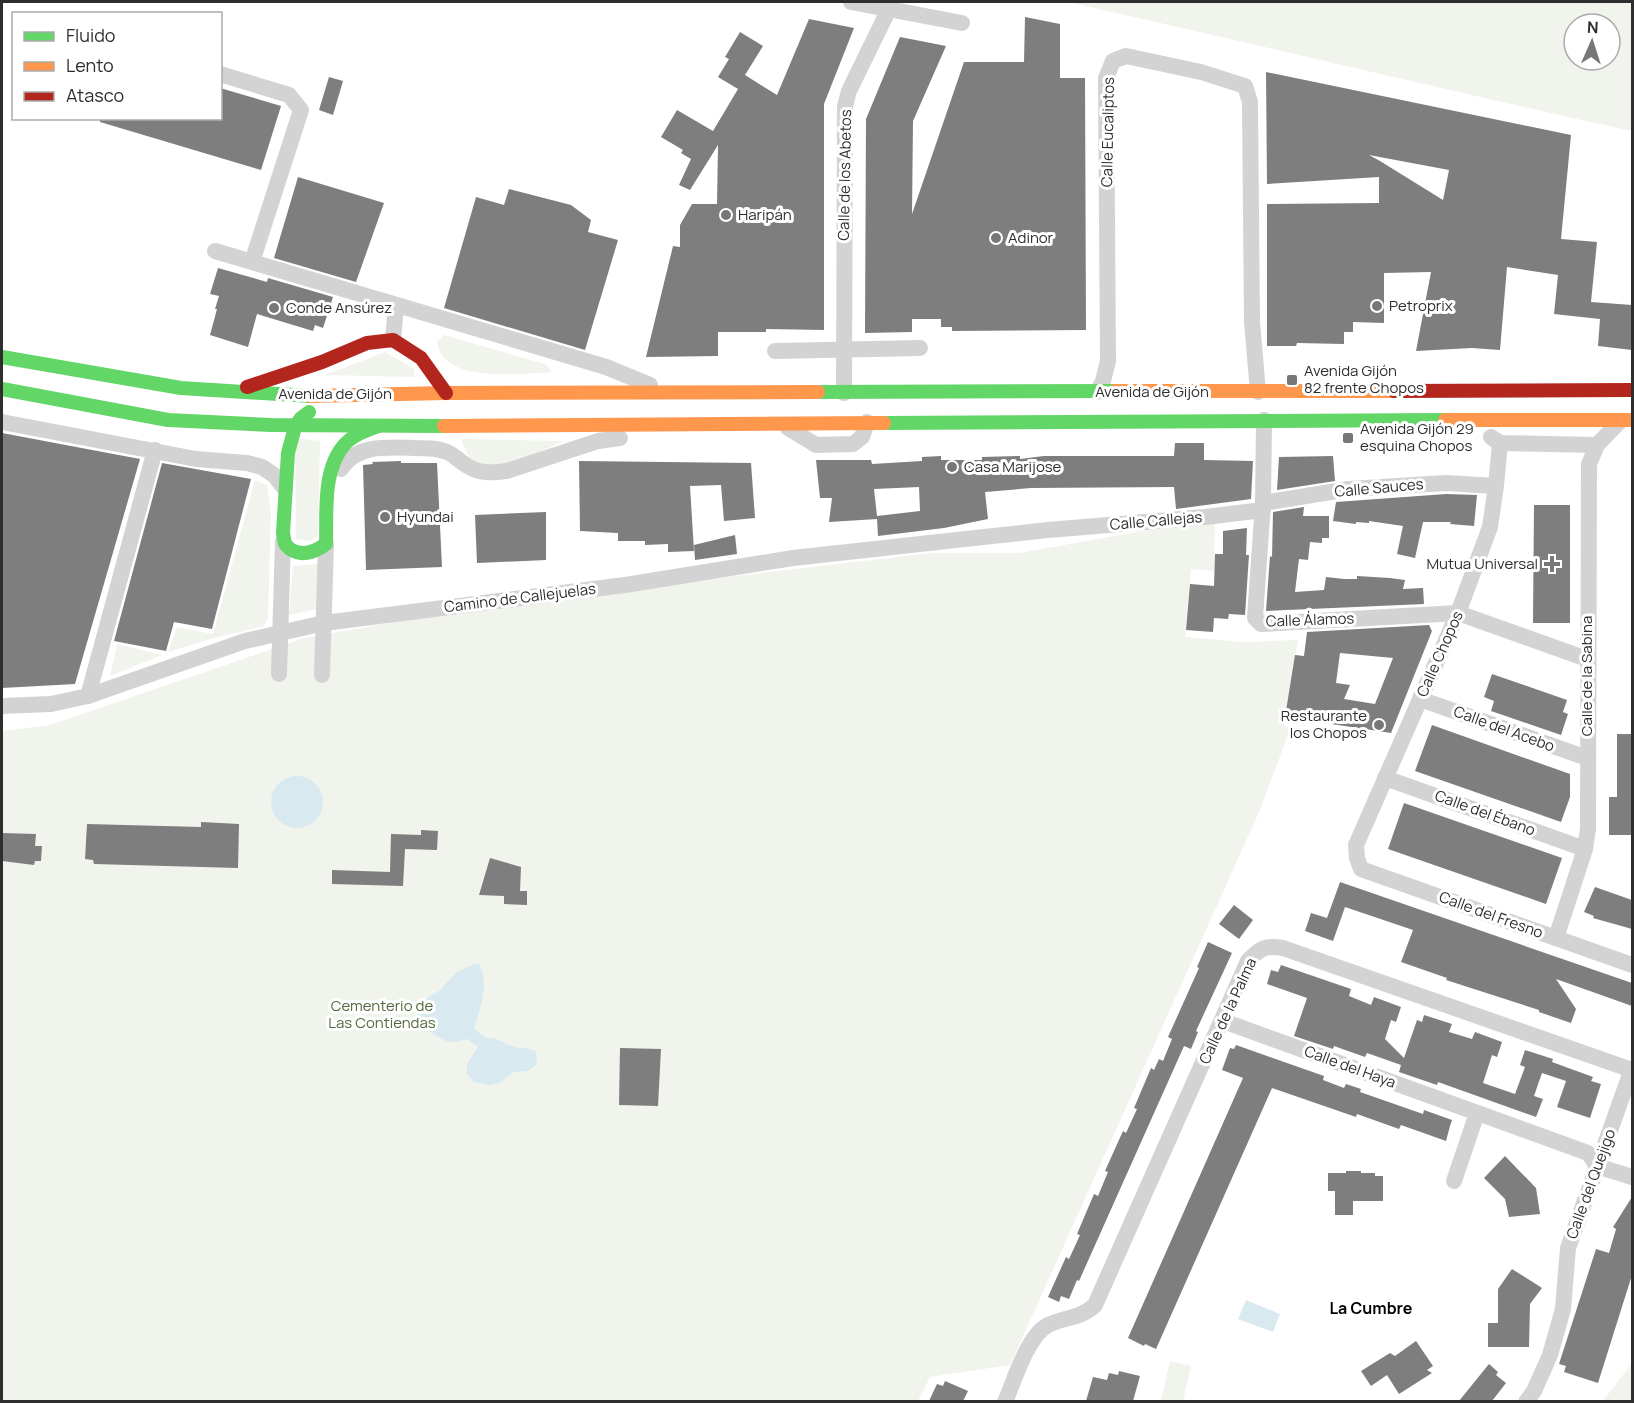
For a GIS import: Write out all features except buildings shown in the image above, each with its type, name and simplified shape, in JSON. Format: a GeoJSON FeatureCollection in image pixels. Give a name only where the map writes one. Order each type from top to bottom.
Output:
{"type":"FeatureCollection","features":[{"type":"Feature","properties":{"kind":"highway"},"geometry":{"type":"LineString","coordinates":[[234,392],[322,362],[367,343],[393,340],[421,358],[446,393]]}},
{"type":"Feature","properties":{"kind":"highway","name":"Avenida de Gijón"},"geometry":{"type":"LineString","coordinates":[[2,357],[181,388],[296,396],[446,393],[1632,390]]}},
{"type":"Feature","properties":{"kind":"highway"},"geometry":{"type":"LineString","coordinates":[[181,388],[230,403],[301,405],[312,411],[321,425],[327,445],[326,543],[318,551],[298,554],[289,548],[283,537],[285,484],[292,435],[296,425],[305,414],[312,411],[321,406],[336,405],[532,404],[562,394]]}},
{"type":"Feature","properties":{"kind":"highway","name":"Avenida de Gijón"},"geometry":{"type":"LineString","coordinates":[[2,389],[168,420],[245,424],[780,423]]}},
{"type":"Feature","properties":{"kind":"highway","name":"Avenida de Gijón"},"geometry":{"type":"LineString","coordinates":[[867,422],[1626,420]]}},
{"type":"Feature","properties":{"kind":"highway"},"geometry":{"type":"LineString","coordinates":[[245,424],[262,434],[271,443],[285,484]]}},
{"type":"Feature","properties":{"kind":"highway"},"geometry":{"type":"LineString","coordinates":[[328,490],[338,452],[346,442],[356,434],[381,425]]}},
{"type":"Feature","properties":{"kind":"street"},"geometry":{"type":"LineString","coordinates":[[851,2],[962,23]]}},
{"type":"Feature","properties":{"kind":"street","name":"Calle de los Abetos"},"geometry":{"type":"LineString","coordinates":[[844,393],[845,106],[849,91],[889,9]]}},
{"type":"Feature","properties":{"kind":"street","name":"Calle Eucaliptos"},"geometry":{"type":"LineString","coordinates":[[1097,392],[1103,381],[1108,362],[1106,78],[1113,61],[1126,56],[1201,72],[1245,86],[1250,102],[1252,322],[1258,392]]}},
{"type":"Feature","properties":{"kind":"street"},"geometry":{"type":"LineString","coordinates":[[222,75],[289,95],[301,110],[252,262]]}},
{"type":"Feature","properties":{"kind":"street","name":"Avenida de Gijón"},"geometry":{"type":"LineString","coordinates":[[215,251],[606,367],[671,393]]}},
{"type":"Feature","properties":{"kind":"street"},"geometry":{"type":"LineString","coordinates":[[393,340],[396,305]]}},
{"type":"Feature","properties":{"kind":"street"},"geometry":{"type":"LineString","coordinates":[[775,351],[920,348]]}},
{"type":"Feature","properties":{"kind":"street","name":"Calle Álamos"},"geometry":{"type":"LineString","coordinates":[[1264,420],[1263,506],[1255,618],[1261,624],[1458,613]]}},
{"type":"Feature","properties":{"kind":"street","name":"Calle de la Sabina"},"geometry":{"type":"LineString","coordinates":[[1556,938],[1585,849],[1588,829],[1589,464],[1597,445],[1626,420]]}},
{"type":"Feature","properties":{"kind":"street","name":"Avenida de Gijón"},"geometry":{"type":"LineString","coordinates":[[1388,421],[1407,432],[1485,433],[1500,443],[1597,445]]}},
{"type":"Feature","properties":{"kind":"street"},"geometry":{"type":"LineString","coordinates":[[2,422],[196,459],[247,463],[262,467],[285,484]]}},
{"type":"Feature","properties":{"kind":"street","name":"Avenida de Gijón"},"geometry":{"type":"LineString","coordinates":[[780,423],[816,445],[853,444],[862,437],[867,422]]}},
{"type":"Feature","properties":{"kind":"street","name":"Avenida de Gijón"},"geometry":{"type":"LineString","coordinates":[[328,490],[344,464],[352,457],[374,448],[435,449],[456,456],[474,470],[493,473],[507,471],[598,441],[624,437],[650,424]]}},
{"type":"Feature","properties":{"kind":"street","name":"Calle Chopos"},"geometry":{"type":"LineString","coordinates":[[1357,858],[1356,845],[1458,613],[1490,527],[1497,486],[1500,443]]}},
{"type":"Feature","properties":{"kind":"street"},"geometry":{"type":"LineString","coordinates":[[88,696],[155,450]]}},
{"type":"Feature","properties":{"kind":"street","name":"Calle Sauces"},"geometry":{"type":"LineString","coordinates":[[1263,506],[1349,489],[1446,483],[1497,486]]}},
{"type":"Feature","properties":{"kind":"street","name":"Calle Callejas"},"geometry":{"type":"LineString","coordinates":[[1048,530],[1205,517],[1263,506]]}},
{"type":"Feature","properties":{"kind":"street","name":"Camino de Callejuelas"},"geometry":{"type":"LineString","coordinates":[[2,706],[51,704],[88,696],[245,640],[324,623],[625,585],[794,558],[1048,530]]}},
{"type":"Feature","properties":{"kind":"street"},"geometry":{"type":"LineString","coordinates":[[279,674],[283,537]]}},
{"type":"Feature","properties":{"kind":"street"},"geometry":{"type":"LineString","coordinates":[[322,675],[326,543]]}},
{"type":"Feature","properties":{"kind":"street"},"geometry":{"type":"LineString","coordinates":[[1458,613],[1587,658]]}},
{"type":"Feature","properties":{"kind":"street","name":"Calle del Acebo"},"geometry":{"type":"LineString","coordinates":[[1420,699],[1587,758]]}},
{"type":"Feature","properties":{"kind":"street","name":"Calle del Ébano"},"geometry":{"type":"LineString","coordinates":[[1385,778],[1585,849]]}},
{"type":"Feature","properties":{"kind":"street","name":"Calle del Fresno"},"geometry":{"type":"LineString","coordinates":[[1357,858],[1361,869],[1632,965]]}},
{"type":"Feature","properties":{"kind":"street","name":"Calle de la Palma"},"geometry":{"type":"LineString","coordinates":[[1005,1401],[1038,1332],[1048,1325],[1088,1313],[1095,1305],[1248,961],[1257,951],[1269,945],[1283,948],[1632,1069]]}},
{"type":"Feature","properties":{"kind":"street","name":"Calle del Haya"},"geometry":{"type":"LineString","coordinates":[[1223,1021],[1588,1153],[1597,1166],[1632,1178]]}},
{"type":"Feature","properties":{"kind":"street","name":"Calle del Quejigo"},"geometry":{"type":"LineString","coordinates":[[1526,1401],[1534,1391],[1550,1355],[1563,1309],[1568,1248],[1632,1069]]}},
{"type":"Feature","properties":{"kind":"street"},"geometry":{"type":"LineString","coordinates":[[1454,1181],[1477,1113]]}},
{"type":"Feature","properties":{"kind":"green space"},"geometry":{"type":"Polygon","coordinates":[[[1068,2],[1632,2],[1632,131],[1068,2]]]}},
{"type":"Feature","properties":{"kind":"green space"},"geometry":{"type":"Polygon","coordinates":[[[444,335],[545,364],[552,371],[499,374],[466,370],[452,364],[442,355],[437,341],[444,335]]]}},
{"type":"Feature","properties":{"kind":"green space"},"geometry":{"type":"Polygon","coordinates":[[[385,352],[414,369],[414,377],[325,375],[385,352]]]}},
{"type":"Feature","properties":{"kind":"green space"},"geometry":{"type":"Polygon","coordinates":[[[295,438],[320,441],[318,535],[311,541],[296,539],[295,438]]]}},
{"type":"Feature","properties":{"kind":"green space"},"geometry":{"type":"Polygon","coordinates":[[[461,439],[564,441],[513,463],[484,467],[472,460],[461,439]]]}},
{"type":"Feature","properties":{"kind":"green space"},"geometry":{"type":"Polygon","coordinates":[[[255,480],[267,485],[271,511],[268,618],[264,626],[168,652],[177,627],[213,634],[255,480]]]}},
{"type":"Feature","properties":{"kind":"green space","name":"Cementerio de Las Contiendas"},"geometry":{"type":"Polygon","coordinates":[[[1215,518],[1214,571],[1191,569],[1185,637],[1242,642],[1298,640],[1284,726],[1291,727],[1260,810],[1010,1365],[930,1377],[918,1401],[2,1401],[2,731],[50,725],[304,638],[504,603],[932,553],[1019,553],[1215,518]]]}},
{"type":"Feature","properties":{"kind":"green space"},"geometry":{"type":"Polygon","coordinates":[[[318,564],[317,609],[289,615],[293,566],[318,564]]]}},
{"type":"Feature","properties":{"kind":"green space"},"geometry":{"type":"Polygon","coordinates":[[[117,644],[162,655],[110,676],[117,644]]]}},
{"type":"Feature","properties":{"kind":"green space"},"geometry":{"type":"Polygon","coordinates":[[[1170,1361],[1191,1366],[1183,1401],[1161,1401],[1170,1361]]]}},
{"type":"Feature","properties":{"kind":"green space"},"geometry":{"type":"Polygon","coordinates":[[[1632,1363],[1632,1401],[1603,1401],[1632,1363]]]}},
{"type":"Feature","properties":{"kind":"shaded area"},"geometry":{"type":"Polygon","coordinates":[[[297,776],[307,778],[315,784],[321,792],[323,802],[321,812],[315,820],[307,826],[297,828],[287,826],[279,820],[273,812],[271,802],[273,792],[279,784],[287,778],[297,776]]]}},
{"type":"Feature","properties":{"kind":"shaded area"},"geometry":{"type":"Polygon","coordinates":[[[479,964],[482,971],[484,988],[474,1029],[486,1038],[535,1051],[537,1056],[536,1065],[527,1071],[514,1072],[499,1083],[489,1085],[474,1082],[467,1074],[467,1064],[478,1047],[467,1039],[455,1042],[446,1041],[421,1025],[417,1017],[418,1009],[424,1000],[439,991],[457,972],[479,964]]]}},
{"type":"Feature","properties":{"kind":"shaded area"},"geometry":{"type":"Polygon","coordinates":[[[1246,1300],[1280,1314],[1273,1332],[1238,1319],[1246,1300]]]}},
{"type":"Feature","properties":{"kind":"traffic: fast"},"geometry":{"type":"LineString","coordinates":[[2,357],[181,388],[310,396]]}},
{"type":"Feature","properties":{"kind":"traffic: fast"},"geometry":{"type":"LineString","coordinates":[[2,389],[168,420],[271,425],[444,426]]}},
{"type":"Feature","properties":{"kind":"traffic: fast"},"geometry":{"type":"LineString","coordinates":[[818,392],[1115,391]]}},
{"type":"Feature","properties":{"kind":"traffic: fast"},"geometry":{"type":"LineString","coordinates":[[309,412],[295,427],[288,453],[283,533],[285,544],[299,553],[313,551],[326,544],[327,492],[332,466],[338,454],[352,438],[378,426]]}},
{"type":"Feature","properties":{"kind":"traffic: fast"},"geometry":{"type":"LineString","coordinates":[[884,423],[1445,420]]}},
{"type":"Feature","properties":{"kind":"traffic: slow"},"geometry":{"type":"LineString","coordinates":[[1115,391],[1394,391]]}},
{"type":"Feature","properties":{"kind":"traffic: slow"},"geometry":{"type":"LineString","coordinates":[[310,396],[446,393],[818,392]]}},
{"type":"Feature","properties":{"kind":"traffic: slow"},"geometry":{"type":"LineString","coordinates":[[1445,420],[1632,420]]}},
{"type":"Feature","properties":{"kind":"traffic: slow"},"geometry":{"type":"LineString","coordinates":[[444,426],[884,423]]}},
{"type":"Feature","properties":{"kind":"traffic: jam"},"geometry":{"type":"LineString","coordinates":[[247,387],[322,362],[367,343],[393,340],[421,358],[446,393]]}},
{"type":"Feature","properties":{"kind":"traffic: jam"},"geometry":{"type":"LineString","coordinates":[[1394,391],[1632,390]]}},
{"type":"Feature","properties":{"kind":"place","name":"Haripán"},"geometry":{"type":"Point","coordinates":[726,215]}},
{"type":"Feature","properties":{"kind":"place","name":"Adinor"},"geometry":{"type":"Point","coordinates":[996,238]}},
{"type":"Feature","properties":{"kind":"place","name":"Petroprix"},"geometry":{"type":"Point","coordinates":[1377,306]}},
{"type":"Feature","properties":{"kind":"place","name":"Conde Ansúrez"},"geometry":{"type":"Point","coordinates":[274,308]}},
{"type":"Feature","properties":{"kind":"place","name":"Avenida Gijón 82 frente Chopos"},"geometry":{"type":"Point","coordinates":[1292,380]}},
{"type":"Feature","properties":{"kind":"place","name":"Avenida Gijón 29 esquina Chopos"},"geometry":{"type":"Point","coordinates":[1348,438]}},
{"type":"Feature","properties":{"kind":"place","name":"Casa Marijose"},"geometry":{"type":"Point","coordinates":[952,467]}},
{"type":"Feature","properties":{"kind":"place","name":"Hyundai"},"geometry":{"type":"Point","coordinates":[385,517]}},
{"type":"Feature","properties":{"kind":"place","name":"Mutua Universal"},"geometry":{"type":"Point","coordinates":[1552,564]}},
{"type":"Feature","properties":{"kind":"place","name":"Restaurante los Chopos"},"geometry":{"type":"Point","coordinates":[1379,725]}},
{"type":"Feature","properties":{"kind":"district","name":"La Cumbre"},"geometry":{"type":"Point","coordinates":[1371,1308]}}]}
